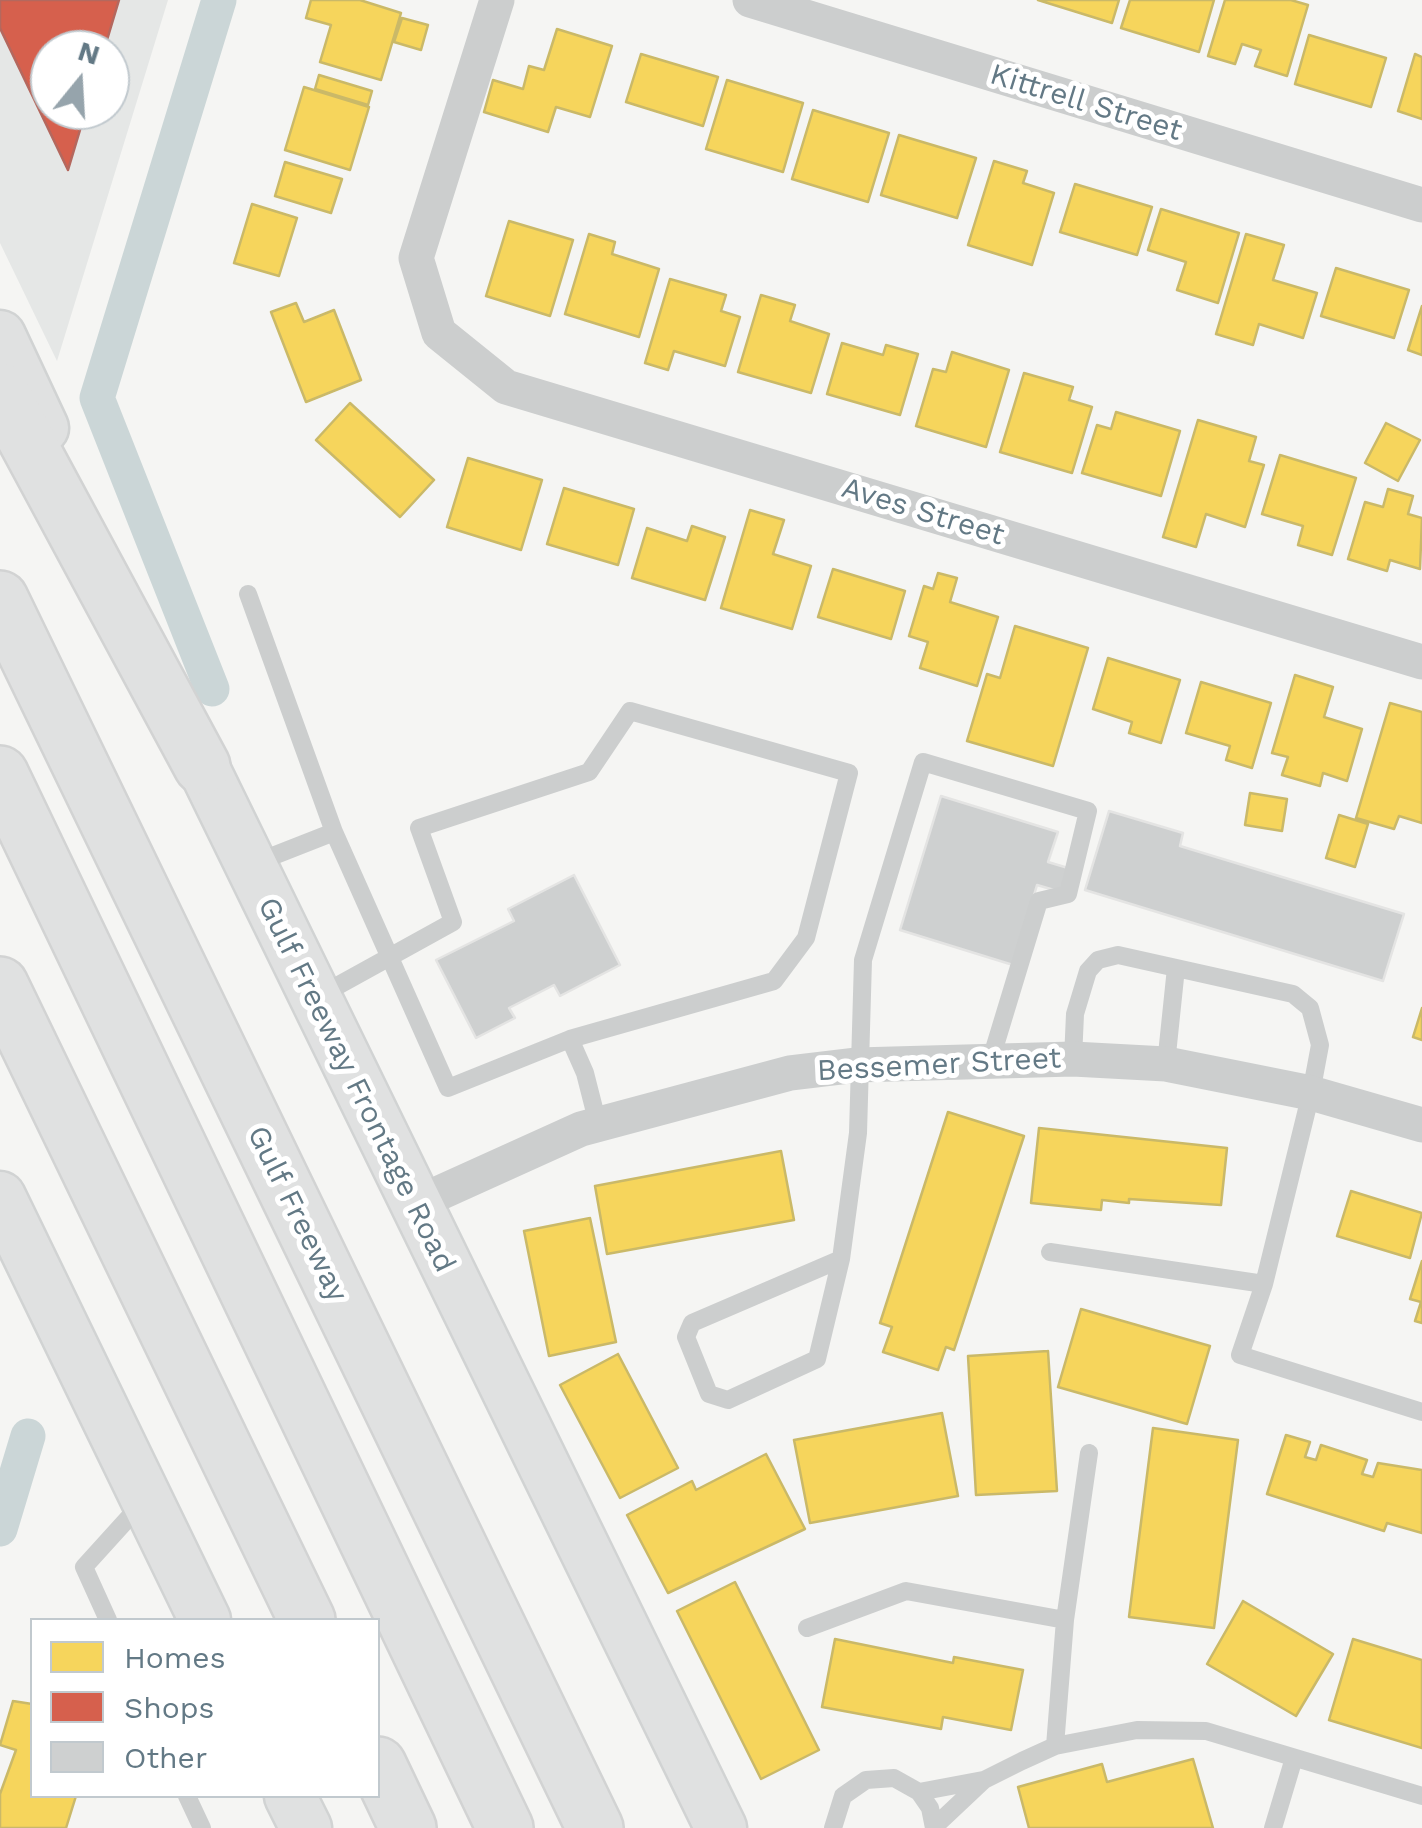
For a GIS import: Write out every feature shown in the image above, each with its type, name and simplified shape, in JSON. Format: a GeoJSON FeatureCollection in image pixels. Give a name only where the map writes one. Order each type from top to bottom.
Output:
{"type":"FeatureCollection","features":[{"type":"Feature","properties":{"kind":"highway"},"geometry":{"type":"LineString","coordinates":[[0,391],[202,766]]}},
{"type":"Feature","properties":{"kind":"highway","name":"Gulf Freeway"},"geometry":{"type":"LineString","coordinates":[[0,600],[594,1828]]}},
{"type":"Feature","properties":{"kind":"highway"},"geometry":{"type":"LineString","coordinates":[[0,774],[505,1828]]}},
{"type":"Feature","properties":{"kind":"highway"},"geometry":{"type":"LineString","coordinates":[[0,985],[306,1618]]}},
{"type":"Feature","properties":{"kind":"highway"},"geometry":{"type":"LineString","coordinates":[[380,1770],[408,1828]]}},
{"type":"Feature","properties":{"kind":"main road","name":"Gulf Freeway Frontage Road"},"geometry":{"type":"LineString","coordinates":[[0,336],[413,1205],[720,1828]]}},
{"type":"Feature","properties":{"kind":"main road"},"geometry":{"type":"LineString","coordinates":[[6,1228],[204,1618]]}},
{"type":"Feature","properties":{"kind":"main road"},"geometry":{"type":"LineString","coordinates":[[291,1798],[306,1828]]}},
{"type":"Feature","properties":{"kind":"street","name":"Aves Street"},"geometry":{"type":"LineString","coordinates":[[497,0],[416,258],[439,333],[506,387],[1422,662]]}},
{"type":"Feature","properties":{"kind":"street","name":"Kittrell Street"},"geometry":{"type":"LineString","coordinates":[[750,0],[1422,205]]}},
{"type":"Feature","properties":{"kind":"street","name":"Bessemer Street"},"geometry":{"type":"LineString","coordinates":[[413,1205],[598,1124],[790,1074],[857,1065],[1073,1058],[1166,1064],[1312,1093],[1422,1125]]}},
{"type":"Feature","properties":{"kind":"lane"},"geometry":{"type":"LineString","coordinates":[[248,594],[334,832],[392,958],[448,1088],[570,1039],[774,981],[806,938],[848,773],[630,711],[589,772],[419,828],[453,922],[392,958],[314,998]]}},
{"type":"Feature","properties":{"kind":"lane"},"geometry":{"type":"LineString","coordinates":[[841,1259],[692,1322],[686,1337],[709,1394],[728,1400],[817,1359],[841,1259],[858,1133],[863,960],[924,762],[1088,811],[1068,894],[1038,901],[991,1059]]}},
{"type":"Feature","properties":{"kind":"lane"},"geometry":{"type":"LineString","coordinates":[[250,866],[334,832]]}},
{"type":"Feature","properties":{"kind":"lane"},"geometry":{"type":"LineString","coordinates":[[1073,1058],[1076,1014],[1088,971],[1098,960],[1118,955],[1293,994],[1310,1008],[1320,1045],[1312,1093],[1264,1284],[1240,1355],[1422,1412]]}},
{"type":"Feature","properties":{"kind":"lane"},"geometry":{"type":"LineString","coordinates":[[1166,1064],[1176,968]]}},
{"type":"Feature","properties":{"kind":"lane"},"geometry":{"type":"LineString","coordinates":[[570,1039],[585,1073],[598,1124]]}},
{"type":"Feature","properties":{"kind":"lane"},"geometry":{"type":"LineString","coordinates":[[1050,1252],[1264,1284]]}},
{"type":"Feature","properties":{"kind":"lane"},"geometry":{"type":"LineString","coordinates":[[1055,1746],[1065,1620],[1089,1452]]}},
{"type":"Feature","properties":{"kind":"lane"},"geometry":{"type":"LineString","coordinates":[[107,1618],[84,1567],[146,1498]]}},
{"type":"Feature","properties":{"kind":"lane"},"geometry":{"type":"LineString","coordinates":[[806,1628],[906,1590],[1065,1620]]}},
{"type":"Feature","properties":{"kind":"lane"},"geometry":{"type":"LineString","coordinates":[[919,1792],[984,1780],[1055,1746],[1136,1730],[1206,1731],[1422,1796]]}},
{"type":"Feature","properties":{"kind":"lane"},"geometry":{"type":"LineString","coordinates":[[1273,1828],[1294,1758]]}},
{"type":"Feature","properties":{"kind":"lane"},"geometry":{"type":"LineString","coordinates":[[833,1828],[843,1796],[866,1780],[894,1778],[919,1792],[930,1808],[934,1828]]}},
{"type":"Feature","properties":{"kind":"lane"},"geometry":{"type":"LineString","coordinates":[[934,1828],[984,1780]]}},
{"type":"Feature","properties":{"kind":"lane"},"geometry":{"type":"LineString","coordinates":[[188,1798],[202,1828]]}},
{"type":"Feature","properties":{"kind":"shaded area"},"geometry":{"type":"Polygon","coordinates":[[[0,0],[168,0],[130,124],[130,30],[30,30],[30,130],[128,130],[57,361],[0,243],[0,0]]]}},
{"type":"Feature","properties":{"kind":"building: Homes"},"geometry":{"type":"Polygon","coordinates":[[[311,0],[360,0],[401,13],[381,80],[320,62],[331,25],[306,18],[311,0]]]}},
{"type":"Feature","properties":{"kind":"building: Homes"},"geometry":{"type":"Polygon","coordinates":[[[1038,0],[1119,0],[1112,23],[1038,0]]]}},
{"type":"Feature","properties":{"kind":"building: Homes"},"geometry":{"type":"Polygon","coordinates":[[[1130,0],[1214,0],[1199,52],[1121,28],[1130,0]]]}},
{"type":"Feature","properties":{"kind":"building: Homes"},"geometry":{"type":"Polygon","coordinates":[[[1225,0],[1291,0],[1308,5],[1287,76],[1255,66],[1261,50],[1242,44],[1235,64],[1208,56],[1225,0]]]}},
{"type":"Feature","properties":{"kind":"building: Homes"},"geometry":{"type":"Polygon","coordinates":[[[402,18],[428,25],[421,50],[394,42],[402,18]]]}},
{"type":"Feature","properties":{"kind":"building: Homes"},"geometry":{"type":"Polygon","coordinates":[[[557,29],[612,46],[590,117],[556,107],[548,132],[484,112],[493,80],[523,89],[529,66],[544,70],[557,29]]]}},
{"type":"Feature","properties":{"kind":"building: Homes"},"geometry":{"type":"Polygon","coordinates":[[[1309,35],[1386,58],[1371,107],[1295,84],[1309,35]]]}},
{"type":"Feature","properties":{"kind":"building: Homes"},"geometry":{"type":"Polygon","coordinates":[[[641,54],[718,77],[703,126],[626,102],[641,54]]]}},
{"type":"Feature","properties":{"kind":"building: Homes"},"geometry":{"type":"Polygon","coordinates":[[[1415,54],[1422,57],[1422,119],[1398,111],[1415,54]]]}},
{"type":"Feature","properties":{"kind":"building: Homes"},"geometry":{"type":"Polygon","coordinates":[[[319,75],[372,91],[368,105],[315,89],[319,75]]]}},
{"type":"Feature","properties":{"kind":"building: Homes"},"geometry":{"type":"Polygon","coordinates":[[[727,80],[803,103],[783,172],[706,149],[727,80]]]}},
{"type":"Feature","properties":{"kind":"building: Homes"},"geometry":{"type":"Polygon","coordinates":[[[304,87],[369,107],[350,170],[285,150],[304,87]]]}},
{"type":"Feature","properties":{"kind":"building: Homes"},"geometry":{"type":"Polygon","coordinates":[[[813,110],[889,133],[868,202],[792,179],[813,110]]]}},
{"type":"Feature","properties":{"kind":"building: Homes"},"geometry":{"type":"Polygon","coordinates":[[[899,135],[976,158],[957,218],[881,195],[899,135]]]}},
{"type":"Feature","properties":{"kind":"building: Homes"},"geometry":{"type":"Polygon","coordinates":[[[994,161],[1027,171],[1023,183],[1054,193],[1032,265],[968,245],[994,161]]]}},
{"type":"Feature","properties":{"kind":"building: Homes"},"geometry":{"type":"Polygon","coordinates":[[[285,162],[342,179],[331,213],[275,196],[285,162]]]}},
{"type":"Feature","properties":{"kind":"building: Homes"},"geometry":{"type":"Polygon","coordinates":[[[1075,184],[1152,207],[1137,255],[1060,232],[1075,184]]]}},
{"type":"Feature","properties":{"kind":"building: Homes"},"geometry":{"type":"Polygon","coordinates":[[[252,204],[297,218],[279,276],[234,263],[252,204]]]}},
{"type":"Feature","properties":{"kind":"building: Homes"},"geometry":{"type":"Polygon","coordinates":[[[1161,209],[1239,233],[1218,303],[1177,290],[1186,262],[1148,250],[1161,209]]]}},
{"type":"Feature","properties":{"kind":"building: Homes"},"geometry":{"type":"Polygon","coordinates":[[[509,221],[573,240],[550,316],[486,296],[509,221]]]}},
{"type":"Feature","properties":{"kind":"building: Homes"},"geometry":{"type":"Polygon","coordinates":[[[589,234],[615,242],[612,254],[659,269],[639,337],[565,314],[589,234]]]}},
{"type":"Feature","properties":{"kind":"building: Homes"},"geometry":{"type":"Polygon","coordinates":[[[1246,234],[1284,245],[1273,280],[1317,293],[1303,338],[1259,324],[1253,345],[1216,334],[1246,234]]]}},
{"type":"Feature","properties":{"kind":"building: Homes"},"geometry":{"type":"Polygon","coordinates":[[[1336,268],[1409,290],[1394,338],[1321,316],[1336,268]]]}},
{"type":"Feature","properties":{"kind":"building: Homes"},"geometry":{"type":"Polygon","coordinates":[[[670,279],[726,295],[721,311],[740,317],[725,366],[674,351],[668,370],[645,363],[670,279]]]}},
{"type":"Feature","properties":{"kind":"building: Homes"},"geometry":{"type":"Polygon","coordinates":[[[761,295],[795,305],[790,321],[829,334],[811,393],[738,372],[761,295]]]}},
{"type":"Feature","properties":{"kind":"building: Homes"},"geometry":{"type":"Polygon","coordinates":[[[296,303],[304,322],[334,310],[361,380],[306,402],[271,312],[296,303]]]}},
{"type":"Feature","properties":{"kind":"building: Homes"},"geometry":{"type":"Polygon","coordinates":[[[1422,306],[1422,355],[1408,350],[1422,306]]]}},
{"type":"Feature","properties":{"kind":"building: Homes"},"geometry":{"type":"Polygon","coordinates":[[[842,343],[883,355],[886,345],[918,354],[900,415],[827,394],[842,343]]]}},
{"type":"Feature","properties":{"kind":"building: Homes"},"geometry":{"type":"Polygon","coordinates":[[[952,352],[1009,370],[986,447],[916,426],[933,369],[946,372],[952,352]]]}},
{"type":"Feature","properties":{"kind":"building: Homes"},"geometry":{"type":"Polygon","coordinates":[[[1024,373],[1073,387],[1069,400],[1092,407],[1072,473],[1000,452],[1024,373]]]}},
{"type":"Feature","properties":{"kind":"building: Homes"},"geometry":{"type":"Polygon","coordinates":[[[350,403],[434,480],[400,517],[316,440],[350,403]]]}},
{"type":"Feature","properties":{"kind":"building: Homes"},"geometry":{"type":"Polygon","coordinates":[[[1116,412],[1180,431],[1161,496],[1082,473],[1097,425],[1111,429],[1116,412]]]}},
{"type":"Feature","properties":{"kind":"building: Homes"},"geometry":{"type":"Polygon","coordinates":[[[1198,420],[1256,437],[1249,461],[1264,465],[1245,527],[1206,514],[1196,547],[1163,537],[1198,420]]]}},
{"type":"Feature","properties":{"kind":"building: Homes"},"geometry":{"type":"Polygon","coordinates":[[[1386,423],[1420,440],[1398,481],[1365,463],[1386,423]]]}},
{"type":"Feature","properties":{"kind":"building: Homes"},"geometry":{"type":"Polygon","coordinates":[[[1280,455],[1356,478],[1332,555],[1298,545],[1303,526],[1262,514],[1280,455]]]}},
{"type":"Feature","properties":{"kind":"building: Homes"},"geometry":{"type":"Polygon","coordinates":[[[468,458],[542,480],[521,550],[447,527],[468,458]]]}},
{"type":"Feature","properties":{"kind":"building: Homes"},"geometry":{"type":"Polygon","coordinates":[[[564,488],[634,509],[618,565],[547,544],[564,488]]]}},
{"type":"Feature","properties":{"kind":"building: Homes"},"geometry":{"type":"Polygon","coordinates":[[[1388,489],[1413,496],[1408,514],[1422,518],[1420,569],[1390,560],[1387,571],[1348,559],[1365,502],[1383,507],[1388,489]]]}},
{"type":"Feature","properties":{"kind":"building: Homes"},"geometry":{"type":"Polygon","coordinates":[[[750,510],[784,520],[773,554],[811,566],[792,629],[721,608],[750,510]]]}},
{"type":"Feature","properties":{"kind":"building: Homes"},"geometry":{"type":"Polygon","coordinates":[[[692,526],[725,537],[705,600],[632,578],[647,528],[687,541],[692,526]]]}},
{"type":"Feature","properties":{"kind":"building: Homes"},"geometry":{"type":"Polygon","coordinates":[[[833,569],[905,591],[891,639],[818,617],[833,569]]]}},
{"type":"Feature","properties":{"kind":"building: Homes"},"geometry":{"type":"Polygon","coordinates":[[[938,573],[957,578],[950,602],[998,617],[977,686],[920,668],[928,642],[909,636],[924,586],[933,589],[938,573]]]}},
{"type":"Feature","properties":{"kind":"building: Homes"},"geometry":{"type":"Polygon","coordinates":[[[1015,626],[1088,648],[1053,766],[967,741],[987,674],[1000,678],[1015,626]]]}},
{"type":"Feature","properties":{"kind":"building: Homes"},"geometry":{"type":"Polygon","coordinates":[[[1108,658],[1180,680],[1161,743],[1129,733],[1132,722],[1093,709],[1108,658]]]}},
{"type":"Feature","properties":{"kind":"building: Homes"},"geometry":{"type":"Polygon","coordinates":[[[1295,675],[1333,687],[1324,717],[1362,729],[1347,781],[1323,773],[1320,786],[1282,775],[1288,757],[1272,753],[1295,675]]]}},
{"type":"Feature","properties":{"kind":"building: Homes"},"geometry":{"type":"Polygon","coordinates":[[[1201,682],[1271,703],[1252,768],[1226,760],[1230,746],[1186,733],[1201,682]]]}},
{"type":"Feature","properties":{"kind":"building: Homes"},"geometry":{"type":"Polygon","coordinates":[[[1390,703],[1422,712],[1422,823],[1399,816],[1394,829],[1356,818],[1390,703]]]}},
{"type":"Feature","properties":{"kind":"building: Homes"},"geometry":{"type":"Polygon","coordinates":[[[1250,793],[1287,799],[1282,831],[1245,825],[1250,793]]]}},
{"type":"Feature","properties":{"kind":"building: Homes"},"geometry":{"type":"Polygon","coordinates":[[[1339,815],[1368,824],[1355,867],[1326,858],[1339,815]]]}},
{"type":"Feature","properties":{"kind":"building: Homes"},"geometry":{"type":"Polygon","coordinates":[[[1422,1008],[1422,1040],[1413,1037],[1422,1008]]]}},
{"type":"Feature","properties":{"kind":"building: Homes"},"geometry":{"type":"Polygon","coordinates":[[[948,1112],[1024,1136],[954,1350],[946,1347],[938,1370],[883,1352],[892,1327],[880,1323],[948,1112]]]}},
{"type":"Feature","properties":{"kind":"building: Homes"},"geometry":{"type":"Polygon","coordinates":[[[1039,1128],[1227,1148],[1221,1205],[1102,1200],[1101,1210],[1031,1203],[1039,1128]]]}},
{"type":"Feature","properties":{"kind":"building: Homes"},"geometry":{"type":"Polygon","coordinates":[[[781,1151],[794,1220],[607,1254],[595,1186],[781,1151]]]}},
{"type":"Feature","properties":{"kind":"building: Homes"},"geometry":{"type":"Polygon","coordinates":[[[1351,1191],[1422,1213],[1410,1258],[1337,1236],[1351,1191]]]}},
{"type":"Feature","properties":{"kind":"building: Homes"},"geometry":{"type":"Polygon","coordinates":[[[590,1218],[616,1342],[549,1356],[524,1231],[590,1218]]]}},
{"type":"Feature","properties":{"kind":"building: Homes"},"geometry":{"type":"Polygon","coordinates":[[[1422,1261],[1422,1323],[1415,1321],[1421,1302],[1410,1299],[1422,1261]]]}},
{"type":"Feature","properties":{"kind":"building: Homes"},"geometry":{"type":"Polygon","coordinates":[[[1081,1309],[1210,1346],[1187,1424],[1058,1387],[1081,1309]]]}},
{"type":"Feature","properties":{"kind":"building: Homes"},"geometry":{"type":"Polygon","coordinates":[[[1048,1351],[1057,1491],[976,1495],[968,1356],[1048,1351]]]}},
{"type":"Feature","properties":{"kind":"building: Homes"},"geometry":{"type":"Polygon","coordinates":[[[618,1354],[678,1468],[620,1498],[560,1385],[618,1354]]]}},
{"type":"Feature","properties":{"kind":"building: Homes"},"geometry":{"type":"Polygon","coordinates":[[[942,1413],[958,1496],[810,1523],[794,1440],[942,1413]]]}},
{"type":"Feature","properties":{"kind":"building: Homes"},"geometry":{"type":"Polygon","coordinates":[[[1153,1428],[1238,1440],[1214,1628],[1129,1617],[1153,1428]]]}},
{"type":"Feature","properties":{"kind":"building: Homes"},"geometry":{"type":"Polygon","coordinates":[[[1286,1435],[1310,1442],[1305,1457],[1316,1460],[1321,1445],[1367,1460],[1362,1474],[1373,1477],[1378,1463],[1422,1470],[1422,1533],[1387,1523],[1384,1531],[1267,1494],[1286,1435]]]}},
{"type":"Feature","properties":{"kind":"building: Homes"},"geometry":{"type":"Polygon","coordinates":[[[766,1454],[805,1529],[668,1593],[627,1515],[692,1481],[696,1490],[766,1454]]]}},
{"type":"Feature","properties":{"kind":"building: Homes"},"geometry":{"type":"Polygon","coordinates":[[[735,1582],[819,1750],[761,1779],[677,1611],[735,1582]]]}},
{"type":"Feature","properties":{"kind":"building: Homes"},"geometry":{"type":"Polygon","coordinates":[[[1243,1601],[1333,1654],[1296,1716],[1207,1664],[1243,1601]]]}},
{"type":"Feature","properties":{"kind":"building: Homes"},"geometry":{"type":"Polygon","coordinates":[[[835,1639],[953,1663],[954,1657],[1023,1670],[1011,1730],[943,1717],[941,1729],[822,1707],[835,1639]]]}},
{"type":"Feature","properties":{"kind":"building: Homes"},"geometry":{"type":"Polygon","coordinates":[[[1353,1639],[1422,1660],[1422,1748],[1329,1720],[1353,1639]]]}},
{"type":"Feature","properties":{"kind":"building: Homes"},"geometry":{"type":"Polygon","coordinates":[[[13,1701],[30,1704],[30,1798],[75,1798],[66,1828],[0,1828],[0,1794],[16,1750],[0,1745],[13,1701]]]}},
{"type":"Feature","properties":{"kind":"building: Homes"},"geometry":{"type":"Polygon","coordinates":[[[1193,1759],[1213,1828],[1029,1828],[1018,1787],[1102,1764],[1107,1782],[1193,1759]]]}},
{"type":"Feature","properties":{"kind":"building: Shops"},"geometry":{"type":"Polygon","coordinates":[[[0,0],[119,0],[110,30],[30,30],[30,91],[0,28],[0,0]]]}},
{"type":"Feature","properties":{"kind":"building: Shops"},"geometry":{"type":"Polygon","coordinates":[[[49,130],[80,130],[68,170],[49,130]]]}},
{"type":"Feature","properties":{"kind":"building: Other"},"geometry":{"type":"Polygon","coordinates":[[[941,796],[1058,832],[1048,862],[1068,868],[1061,892],[1037,885],[1013,965],[900,930],[941,796]]]}},
{"type":"Feature","properties":{"kind":"building: Other"},"geometry":{"type":"Polygon","coordinates":[[[1109,811],[1183,833],[1180,846],[1404,914],[1383,981],[1085,890],[1109,811]]]}},
{"type":"Feature","properties":{"kind":"building: Other"},"geometry":{"type":"Polygon","coordinates":[[[574,875],[620,965],[560,996],[554,985],[509,1008],[515,1018],[476,1038],[436,960],[514,921],[508,909],[574,875]]]}},
{"type":"Feature","properties":{"kind":"waterway"},"geometry":{"type":"LineString","coordinates":[[212,689],[97,398],[219,0]]}},
{"type":"Feature","properties":{"kind":"waterway"},"geometry":{"type":"LineString","coordinates":[[0,1529],[28,1436]]}}]}
